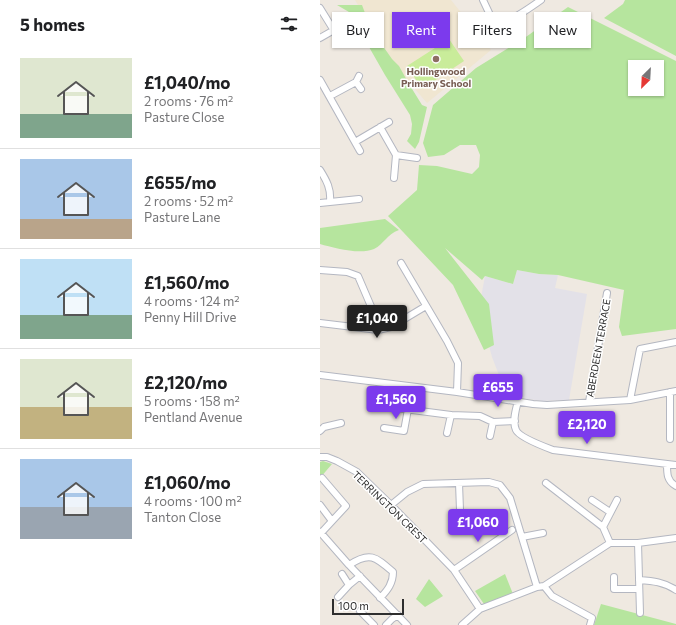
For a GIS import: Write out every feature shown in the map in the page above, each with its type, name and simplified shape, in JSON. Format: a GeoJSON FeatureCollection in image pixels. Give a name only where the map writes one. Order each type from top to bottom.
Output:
{"type":"FeatureCollection","features":[{"type":"Feature","properties":{"kind":"street"},"geometry":{"type":"LineString","coordinates":[[483,0],[491,17],[499,22],[508,21],[541,0]]}},
{"type":"Feature","properties":{"kind":"street"},"geometry":{"type":"LineString","coordinates":[[320,8],[332,27]]}},
{"type":"Feature","properties":{"kind":"street"},"geometry":{"type":"LineString","coordinates":[[320,38],[332,31]]}},
{"type":"Feature","properties":{"kind":"street"},"geometry":{"type":"LineString","coordinates":[[330,96],[356,82],[359,76]]}},
{"type":"Feature","properties":{"kind":"street"},"geometry":{"type":"LineString","coordinates":[[320,80],[360,151]]}},
{"type":"Feature","properties":{"kind":"street"},"geometry":{"type":"LineString","coordinates":[[356,82],[361,88]]}},
{"type":"Feature","properties":{"kind":"street"},"geometry":{"type":"LineString","coordinates":[[355,142],[389,122]]}},
{"type":"Feature","properties":{"kind":"street"},"geometry":{"type":"LineString","coordinates":[[380,127],[396,155],[394,178]]}},
{"type":"Feature","properties":{"kind":"street"},"geometry":{"type":"LineString","coordinates":[[396,155],[417,158]]}},
{"type":"Feature","properties":{"kind":"street"},"geometry":{"type":"LineString","coordinates":[[320,170],[330,187],[330,202]]}},
{"type":"Feature","properties":{"kind":"street"},"geometry":{"type":"LineString","coordinates":[[320,203],[359,199]]}},
{"type":"Feature","properties":{"kind":"street"},"geometry":{"type":"LineString","coordinates":[[401,263],[447,341],[458,363],[457,392]]}},
{"type":"Feature","properties":{"kind":"street"},"geometry":{"type":"LineString","coordinates":[[320,270],[347,272],[358,276],[373,311],[378,330]]}},
{"type":"Feature","properties":{"kind":"street","name":"ABERDEEN TERRACE"},"geometry":{"type":"LineString","coordinates":[[589,402],[607,293]]}},
{"type":"Feature","properties":{"kind":"street"},"geometry":{"type":"LineString","coordinates":[[320,323],[378,330],[391,327],[426,306]]}},
{"type":"Feature","properties":{"kind":"street"},"geometry":{"type":"LineString","coordinates":[[630,400],[640,349],[676,342]]}},
{"type":"Feature","properties":{"kind":"street"},"geometry":{"type":"LineString","coordinates":[[320,375],[546,405],[630,400],[673,391],[670,439]]}},
{"type":"Feature","properties":{"kind":"street"},"geometry":{"type":"LineString","coordinates":[[518,401],[515,422],[516,430],[520,434],[553,450],[676,465]]}},
{"type":"Feature","properties":{"kind":"street"},"geometry":{"type":"LineString","coordinates":[[390,407],[451,415],[480,416],[492,422],[515,422]]}},
{"type":"Feature","properties":{"kind":"street"},"geometry":{"type":"LineString","coordinates":[[384,428],[404,431],[408,409]]}},
{"type":"Feature","properties":{"kind":"street"},"geometry":{"type":"LineString","coordinates":[[447,433],[451,415]]}},
{"type":"Feature","properties":{"kind":"street"},"geometry":{"type":"LineString","coordinates":[[490,436],[492,422]]}},
{"type":"Feature","properties":{"kind":"street"},"geometry":{"type":"LineString","coordinates":[[320,431],[324,427],[341,423]]}},
{"type":"Feature","properties":{"kind":"street"},"geometry":{"type":"LineString","coordinates":[[320,449],[320,457]]}},
{"type":"Feature","properties":{"kind":"street","name":"TERRINGTON CREST"},"geometry":{"type":"LineString","coordinates":[[320,457],[337,461],[357,472],[454,570],[480,609]]}},
{"type":"Feature","properties":{"kind":"street"},"geometry":{"type":"LineString","coordinates":[[667,464],[667,477],[672,484],[676,486]]}},
{"type":"Feature","properties":{"kind":"street"},"geometry":{"type":"LineString","coordinates":[[322,478],[346,506],[320,532],[380,598],[407,625]]}},
{"type":"Feature","properties":{"kind":"street"},"geometry":{"type":"LineString","coordinates":[[391,505],[407,492],[424,484],[489,482],[500,485],[510,498],[537,587]]}},
{"type":"Feature","properties":{"kind":"street"},"geometry":{"type":"LineString","coordinates":[[459,483],[460,510]]}},
{"type":"Feature","properties":{"kind":"street"},"geometry":{"type":"LineString","coordinates":[[546,483],[603,527],[610,543]]}},
{"type":"Feature","properties":{"kind":"street"},"geometry":{"type":"LineString","coordinates":[[592,500],[610,512]]}},
{"type":"Feature","properties":{"kind":"street"},"geometry":{"type":"LineString","coordinates":[[603,527],[617,500]]}},
{"type":"Feature","properties":{"kind":"street"},"geometry":{"type":"LineString","coordinates":[[320,504],[332,521]]}},
{"type":"Feature","properties":{"kind":"street"},"geometry":{"type":"LineString","coordinates":[[454,570],[512,530]]}},
{"type":"Feature","properties":{"kind":"street"},"geometry":{"type":"LineString","coordinates":[[522,537],[542,533]]}},
{"type":"Feature","properties":{"kind":"street"},"geometry":{"type":"LineString","coordinates":[[462,625],[480,609],[537,587],[544,586],[610,543],[638,543],[676,538]]}},
{"type":"Feature","properties":{"kind":"street"},"geometry":{"type":"LineString","coordinates":[[638,543],[640,613]]}},
{"type":"Feature","properties":{"kind":"street"},"geometry":{"type":"LineString","coordinates":[[350,565],[355,561],[368,556],[378,559],[393,572],[392,581],[388,591],[380,598]]}},
{"type":"Feature","properties":{"kind":"street"},"geometry":{"type":"LineString","coordinates":[[342,574],[349,585]]}},
{"type":"Feature","properties":{"kind":"street"},"geometry":{"type":"LineString","coordinates":[[338,597],[360,576]]}},
{"type":"Feature","properties":{"kind":"street"},"geometry":{"type":"LineString","coordinates":[[614,576],[614,589],[639,589]]}},
{"type":"Feature","properties":{"kind":"street"},"geometry":{"type":"LineString","coordinates":[[639,580],[655,581],[668,585],[676,590]]}},
{"type":"Feature","properties":{"kind":"street"},"geometry":{"type":"LineString","coordinates":[[544,586],[552,596],[592,618],[590,625]]}},
{"type":"Feature","properties":{"kind":"street"},"geometry":{"type":"LineString","coordinates":[[360,611],[374,625]]}},
{"type":"Feature","properties":{"kind":"street"},"geometry":{"type":"LineString","coordinates":[[386,625],[398,615]]}},
{"type":"Feature","properties":{"kind":"shaded area","name":"Hollingwood Primary School"},"geometry":{"type":"Polygon","coordinates":[[[355,0],[451,0],[461,12],[458,12],[458,48],[489,48],[491,50],[427,103],[396,67],[384,47],[384,12],[362,12],[355,0]]]}},
{"type":"Feature","properties":{"kind":"shaded area"},"geometry":{"type":"Polygon","coordinates":[[[517,270],[539,274],[558,275],[555,288],[587,294],[569,400],[542,401],[507,396],[492,357],[479,308],[485,276],[513,284],[517,270]]]}},
{"type":"Feature","properties":{"kind":"green space"},"geometry":{"type":"Polygon","coordinates":[[[625,0],[676,0],[676,56],[604,18],[623,4],[625,0]]]}},
{"type":"Feature","properties":{"kind":"green space"},"geometry":{"type":"Polygon","coordinates":[[[337,5],[362,5],[365,12],[349,12],[337,5]]]}},
{"type":"Feature","properties":{"kind":"green space"},"geometry":{"type":"Polygon","coordinates":[[[568,7],[578,12],[561,12],[568,7]]]}},
{"type":"Feature","properties":{"kind":"green space"},"geometry":{"type":"Polygon","coordinates":[[[591,18],[676,61],[676,329],[622,336],[619,327],[624,290],[558,275],[539,274],[517,270],[513,284],[485,276],[482,280],[445,248],[489,304],[494,345],[484,350],[453,285],[388,216],[417,190],[419,165],[437,166],[472,174],[479,167],[480,155],[476,145],[460,145],[444,155],[428,157],[423,143],[433,105],[476,68],[508,48],[526,48],[526,37],[534,31],[534,48],[591,48],[591,18]]]}},
{"type":"Feature","properties":{"kind":"green space"},"geometry":{"type":"Polygon","coordinates":[[[450,40],[464,61],[422,89],[407,66],[435,48],[450,48],[450,40]]]}},
{"type":"Feature","properties":{"kind":"green space"},"geometry":{"type":"Polygon","coordinates":[[[370,48],[384,48],[399,66],[422,105],[427,107],[419,142],[415,149],[407,141],[411,134],[412,124],[410,115],[370,48]]]}},
{"type":"Feature","properties":{"kind":"green space"},"geometry":{"type":"Polygon","coordinates":[[[385,219],[399,230],[391,234],[374,249],[368,251],[354,251],[320,244],[320,228],[385,219]]]}},
{"type":"Feature","properties":{"kind":"green space"},"geometry":{"type":"Polygon","coordinates":[[[323,461],[332,464],[320,478],[320,462],[323,461]]]}},
{"type":"Feature","properties":{"kind":"green space"},"geometry":{"type":"Polygon","coordinates":[[[505,574],[513,594],[484,604],[475,591],[505,574]]]}},
{"type":"Feature","properties":{"kind":"green space"},"geometry":{"type":"Polygon","coordinates":[[[429,579],[443,596],[425,607],[416,599],[429,579]]]}},
{"type":"Feature","properties":{"kind":"green space"},"geometry":{"type":"Polygon","coordinates":[[[601,604],[676,624],[676,625],[594,625],[601,604]]]}},
{"type":"Feature","properties":{"kind":"place","name":"Hollingwood Primary School"},"geometry":{"type":"Point","coordinates":[436,59]}}]}
